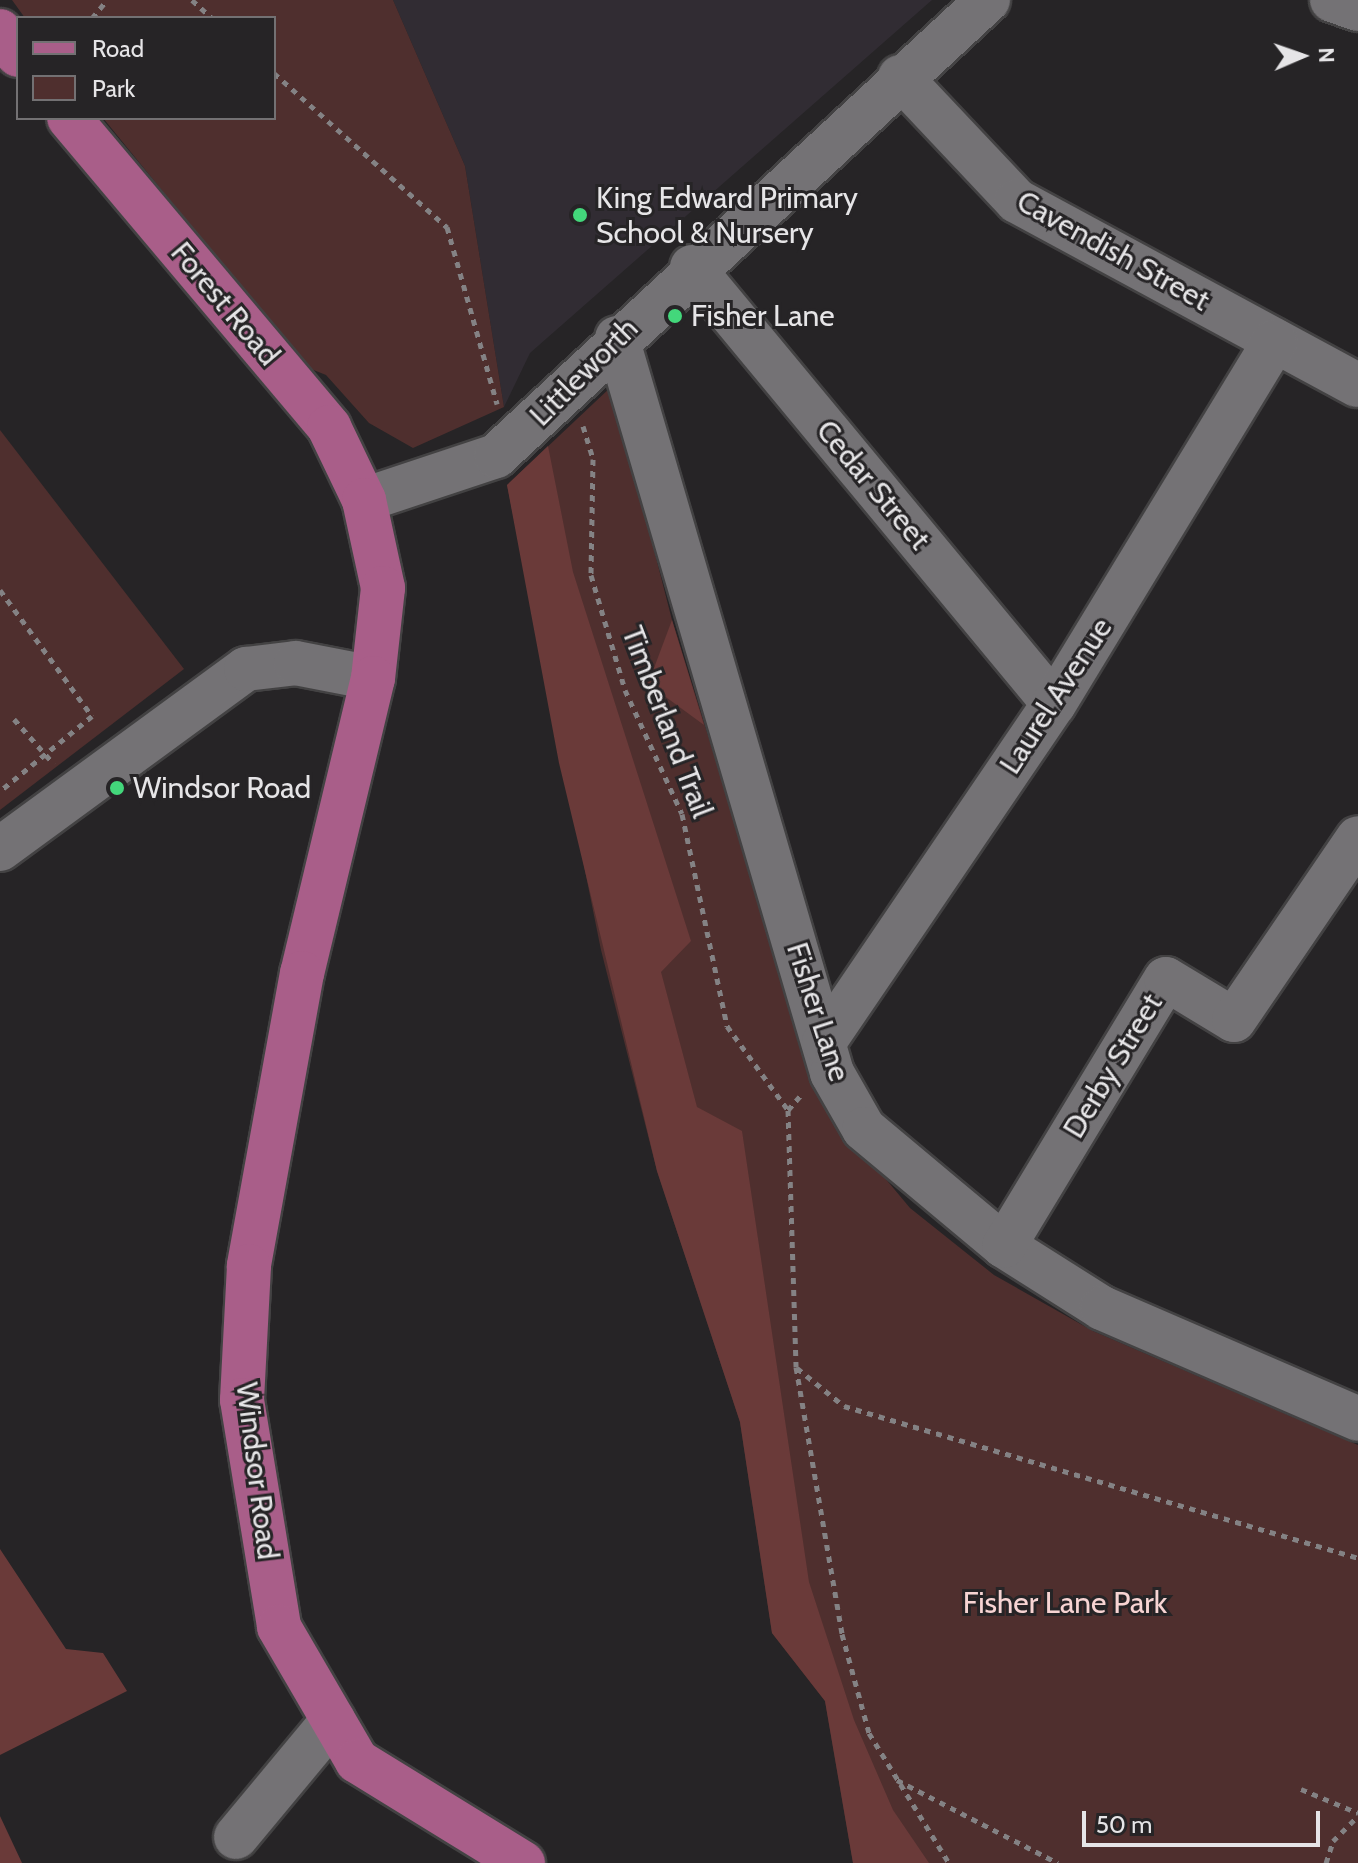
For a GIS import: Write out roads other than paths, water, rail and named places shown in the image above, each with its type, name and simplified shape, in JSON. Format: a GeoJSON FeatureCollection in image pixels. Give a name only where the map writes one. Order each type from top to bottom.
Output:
{"type":"FeatureCollection","features":[{"type":"Feature","properties":{"kind":"main road"},"geometry":{"type":"LineString","coordinates":[[0,31],[16,52]]}},
{"type":"Feature","properties":{"kind":"main road","name":"Forest Road"},"geometry":{"type":"LineString","coordinates":[[71,120],[329,427],[364,500]]}},
{"type":"Feature","properties":{"kind":"main road","name":"Windsor Road"},"geometry":{"type":"LineString","coordinates":[[364,500],[383,588],[373,678],[302,973],[249,1266],[242,1400],[279,1627],[357,1761],[478,1852],[523,1863]]}},
{"type":"Feature","properties":{"kind":"street","name":"Littleworth"},"geometry":{"type":"LineString","coordinates":[[364,500],[496,456],[572,387],[617,338],[692,267],[988,0]]}},
{"type":"Feature","properties":{"kind":"street"},"geometry":{"type":"LineString","coordinates":[[1332,0],[1358,9]]}},
{"type":"Feature","properties":{"kind":"street","name":"Cavendish Street"},"geometry":{"type":"LineString","coordinates":[[900,77],[1017,201],[1358,385]]}},
{"type":"Feature","properties":{"kind":"street","name":"Cedar Street"},"geometry":{"type":"LineString","coordinates":[[692,267],[1054,704]]}},
{"type":"Feature","properties":{"kind":"street","name":"Fisher Lane"},"geometry":{"type":"LineString","coordinates":[[617,338],[832,1073],[864,1129],[1004,1246],[1102,1308],[1358,1419]]}},
{"type":"Feature","properties":{"kind":"street","name":"Laurel Avenue"},"geometry":{"type":"LineString","coordinates":[[824,1042],[1054,704],[1275,341]]}},
{"type":"Feature","properties":{"kind":"street"},"geometry":{"type":"LineString","coordinates":[[0,849],[76,789],[246,669],[296,663],[373,678]]}},
{"type":"Feature","properties":{"kind":"street","name":"Derby Street"},"geometry":{"type":"LineString","coordinates":[[1004,1246],[1166,979],[1234,1020],[1358,838]]}},
{"type":"Feature","properties":{"kind":"street"},"geometry":{"type":"LineString","coordinates":[[236,1837],[333,1720]]}},
{"type":"Feature","properties":{"kind":"place","name":"King Edward Primary School & Nursery"},"geometry":{"type":"Point","coordinates":[580,215]}},
{"type":"Feature","properties":{"kind":"place","name":"Fisher Lane"},"geometry":{"type":"Point","coordinates":[675,316]}},
{"type":"Feature","properties":{"kind":"place","name":"Windsor Road"},"geometry":{"type":"Point","coordinates":[117,788]}},
{"type":"Feature","properties":{"kind":"park label","name":"Fisher Lane Park"},"geometry":{"type":"Point","coordinates":[1065,1603]}}]}
